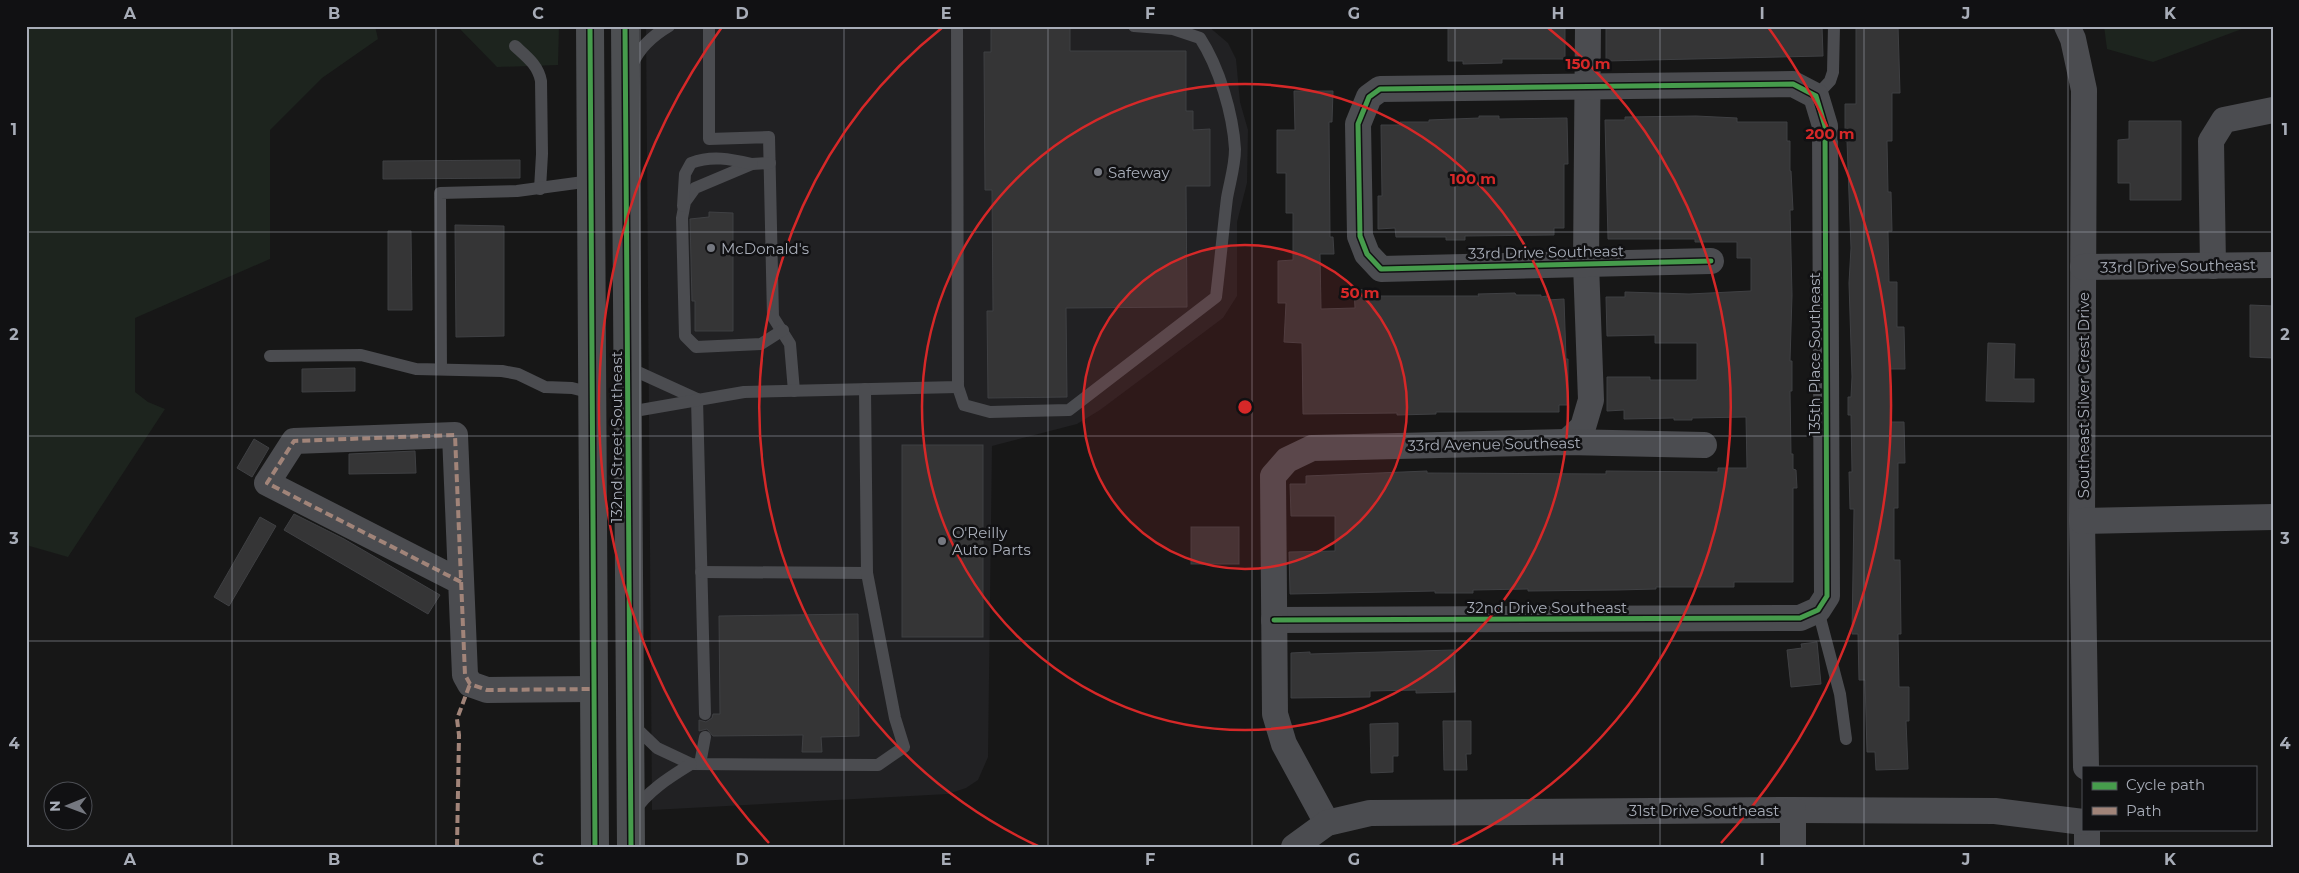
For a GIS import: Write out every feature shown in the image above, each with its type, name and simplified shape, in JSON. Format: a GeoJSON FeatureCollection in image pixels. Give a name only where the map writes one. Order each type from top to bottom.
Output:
{"type":"FeatureCollection","features":[{"type":"Feature","properties":{"kind":"main road","name":"132nd Street Southeast"},"geometry":{"type":"LineString","coordinates":[[590,26],[595,847]]}},
{"type":"Feature","properties":{"kind":"main road","name":"132nd Street Southeast"},"geometry":{"type":"LineString","coordinates":[[625,26],[629,368],[631,847]]}},
{"type":"Feature","properties":{"kind":"main road"},"geometry":{"type":"LineString","coordinates":[[591,190],[602,210],[608,234],[611,371],[629,412]]}},
{"type":"Feature","properties":{"kind":"main road"},"geometry":{"type":"LineString","coordinates":[[592,393],[605,404],[609,412],[611,543],[614,553],[629,564]]}},
{"type":"Feature","properties":{"kind":"main road"},"geometry":{"type":"LineString","coordinates":[[594,689],[606,707],[612,728],[613,847]]}},
{"type":"Feature","properties":{"kind":"street"},"geometry":{"type":"LineString","coordinates":[[1567,442],[1583,427],[1591,400],[1586,264],[1589,86],[1588,26]]}},
{"type":"Feature","properties":{"kind":"street","name":"Southeast Silver Crest Drive"},"geometry":{"type":"LineString","coordinates":[[2067,26],[2073,39],[2084,90],[2082,521],[2086,766]]}},
{"type":"Feature","properties":{"kind":"street"},"geometry":{"type":"LineString","coordinates":[[1589,86],[1793,84],[1816,96]]}},
{"type":"Feature","properties":{"kind":"street","name":"33rd Drive Southeast"},"geometry":{"type":"LineString","coordinates":[[1589,86],[1380,89],[1369,97],[1358,124],[1360,236],[1367,254],[1381,269],[1711,261]]}},
{"type":"Feature","properties":{"kind":"street","name":"135th Place Southeast"},"geometry":{"type":"LineString","coordinates":[[1816,96],[1825,126],[1827,547],[1827,596],[1818,610]]}},
{"type":"Feature","properties":{"kind":"street"},"geometry":{"type":"LineString","coordinates":[[2213,266],[2211,141],[2224,120],[2273,110]]}},
{"type":"Feature","properties":{"kind":"street","name":"33rd Drive Southeast"},"geometry":{"type":"LineString","coordinates":[[2083,267],[2273,265]]}},
{"type":"Feature","properties":{"kind":"street"},"geometry":{"type":"LineString","coordinates":[[461,582],[267,483],[294,441],[455,434],[465,675],[470,684],[487,690],[594,689]]}},
{"type":"Feature","properties":{"kind":"street","name":"33rd Avenue Southeast"},"geometry":{"type":"LineString","coordinates":[[1274,620],[1273,476],[1287,460],[1312,448],[1567,442],[1704,445]]}},
{"type":"Feature","properties":{"kind":"street"},"geometry":{"type":"LineString","coordinates":[[2082,521],[2273,517]]}},
{"type":"Feature","properties":{"kind":"street","name":"32nd Drive Southeast"},"geometry":{"type":"LineString","coordinates":[[1274,620],[1800,618],[1818,610]]}},
{"type":"Feature","properties":{"kind":"street"},"geometry":{"type":"LineString","coordinates":[[1274,620],[1275,714],[1284,744],[1327,823],[1294,847]]}},
{"type":"Feature","properties":{"kind":"street"},"geometry":{"type":"LineString","coordinates":[[1793,810],[1793,847]]}},
{"type":"Feature","properties":{"kind":"street","name":"31st Drive Southeast"},"geometry":{"type":"LineString","coordinates":[[1327,823],[1370,813],[1793,810],[1995,811],[2082,822]]}},
{"type":"Feature","properties":{"kind":"street"},"geometry":{"type":"LineString","coordinates":[[2087,830],[2087,847]]}},
{"type":"Feature","properties":{"kind":"lane"},"geometry":{"type":"LineString","coordinates":[[625,100],[631,66],[637,53],[653,36],[669,26]]}},
{"type":"Feature","properties":{"kind":"lane"},"geometry":{"type":"LineString","coordinates":[[709,26],[709,139],[769,137],[773,318],[790,344],[794,391]]}},
{"type":"Feature","properties":{"kind":"lane"},"geometry":{"type":"LineString","coordinates":[[957,26],[958,387],[964,405],[990,412],[1069,410],[1216,297],[1235,148],[1225,95],[1213,58],[1200,38],[1173,29],[1134,26]]}},
{"type":"Feature","properties":{"kind":"lane"},"geometry":{"type":"LineString","coordinates":[[1816,96],[1830,81],[1833,72],[1834,26]]}},
{"type":"Feature","properties":{"kind":"lane"},"geometry":{"type":"LineString","coordinates":[[514,46],[534,64],[539,72],[541,81],[542,154],[540,189]]}},
{"type":"Feature","properties":{"kind":"lane"},"geometry":{"type":"LineString","coordinates":[[752,164],[724,158],[705,158],[691,163],[685,174],[682,218],[685,336],[696,347],[761,344],[782,330]]}},
{"type":"Feature","properties":{"kind":"lane"},"geometry":{"type":"LineString","coordinates":[[682,218],[685,202],[695,188],[752,164],[770,162]]}},
{"type":"Feature","properties":{"kind":"lane"},"geometry":{"type":"LineString","coordinates":[[441,369],[440,194],[540,189],[591,190]]}},
{"type":"Feature","properties":{"kind":"lane"},"geometry":{"type":"LineString","coordinates":[[270,356],[361,355],[416,369],[502,371],[518,374],[544,388],[572,388],[592,393]]}},
{"type":"Feature","properties":{"kind":"lane"},"geometry":{"type":"LineString","coordinates":[[629,368],[697,399]]}},
{"type":"Feature","properties":{"kind":"lane"},"geometry":{"type":"LineString","coordinates":[[629,412],[744,392],[958,387]]}},
{"type":"Feature","properties":{"kind":"lane"},"geometry":{"type":"LineString","coordinates":[[630,722],[657,748],[695,764],[878,765],[904,747],[895,718],[867,573],[865,389]]}},
{"type":"Feature","properties":{"kind":"lane"},"geometry":{"type":"LineString","coordinates":[[697,399],[705,714]]}},
{"type":"Feature","properties":{"kind":"lane"},"geometry":{"type":"LineString","coordinates":[[701,572],[867,573]]}},
{"type":"Feature","properties":{"kind":"lane"},"geometry":{"type":"LineString","coordinates":[[1818,610],[1840,694],[1846,739]]}},
{"type":"Feature","properties":{"kind":"lane"},"geometry":{"type":"LineString","coordinates":[[631,817],[640,802],[670,777],[695,764],[705,736]]}},
{"type":"Feature","properties":{"kind":"shaded area"},"geometry":{"type":"Polygon","coordinates":[[[26,26],[375,26],[378,39],[322,78],[270,130],[270,259],[135,318],[135,392],[148,402],[165,409],[68,557],[26,545],[26,26]]]}},
{"type":"Feature","properties":{"kind":"shaded area"},"geometry":{"type":"Polygon","coordinates":[[[457,26],[559,26],[558,65],[497,67],[457,26]]]}},
{"type":"Feature","properties":{"kind":"shaded area"},"geometry":{"type":"Polygon","coordinates":[[[646,26],[1208,26],[1228,43],[1236,59],[1240,102],[1248,130],[1247,183],[1237,222],[1237,296],[1223,318],[1100,410],[1077,424],[992,446],[988,757],[978,780],[966,788],[948,794],[652,810],[646,26]]]}},
{"type":"Feature","properties":{"kind":"shaded area"},"geometry":{"type":"Polygon","coordinates":[[[2104,26],[2250,26],[2153,62],[2107,49],[2104,26]]]}},
{"type":"Feature","properties":{"kind":"building"},"geometry":{"type":"Polygon","coordinates":[[[991,26],[1070,26],[1070,51],[1186,51],[1186,111],[1193,111],[1193,130],[1210,129],[1210,186],[1186,186],[1187,307],[1066,308],[1067,397],[988,398],[987,311],[993,311],[992,190],[985,190],[984,52],[991,52],[991,26]]]}},
{"type":"Feature","properties":{"kind":"building"},"geometry":{"type":"Polygon","coordinates":[[[1448,26],[1565,26],[1565,59],[1502,59],[1502,63],[1463,64],[1463,61],[1448,61],[1448,26]]]}},
{"type":"Feature","properties":{"kind":"building"},"geometry":{"type":"Polygon","coordinates":[[[1606,26],[1822,26],[1823,56],[1606,61],[1606,26]]]}},
{"type":"Feature","properties":{"kind":"building"},"geometry":{"type":"Polygon","coordinates":[[[1856,26],[1898,26],[1900,93],[1892,93],[1892,141],[1887,141],[1888,192],[1891,192],[1892,231],[1888,231],[1889,282],[1897,282],[1897,327],[1904,327],[1905,369],[1890,369],[1891,422],[1904,422],[1905,463],[1898,463],[1898,508],[1894,508],[1894,560],[1900,560],[1901,634],[1898,634],[1899,687],[1909,687],[1909,721],[1906,721],[1908,769],[1876,770],[1875,752],[1867,752],[1865,680],[1859,680],[1858,634],[1852,634],[1854,509],[1850,509],[1849,472],[1852,472],[1851,415],[1848,415],[1848,397],[1851,397],[1852,377],[1849,283],[1851,248],[1847,141],[1845,141],[1845,104],[1856,104],[1856,26]]]}},
{"type":"Feature","properties":{"kind":"building"},"geometry":{"type":"Polygon","coordinates":[[[1294,91],[1333,91],[1332,122],[1329,122],[1330,237],[1333,237],[1334,254],[1320,254],[1321,309],[1355,308],[1354,290],[1378,289],[1378,296],[1479,296],[1478,294],[1515,293],[1516,295],[1547,296],[1547,300],[1564,299],[1566,359],[1568,359],[1568,405],[1559,405],[1559,412],[1436,412],[1436,414],[1397,415],[1397,413],[1303,414],[1302,343],[1284,342],[1286,303],[1278,303],[1278,261],[1293,260],[1293,213],[1286,213],[1286,173],[1277,173],[1277,130],[1295,130],[1294,91]]]}},
{"type":"Feature","properties":{"kind":"building"},"geometry":{"type":"Polygon","coordinates":[[[1479,116],[1499,116],[1499,119],[1567,118],[1568,164],[1564,164],[1564,228],[1554,228],[1554,235],[1465,236],[1465,240],[1446,240],[1446,237],[1396,237],[1395,228],[1378,229],[1378,196],[1382,196],[1381,125],[1400,125],[1400,122],[1479,118],[1479,116]]]}},
{"type":"Feature","properties":{"kind":"building"},"geometry":{"type":"Polygon","coordinates":[[[1696,116],[1737,118],[1737,122],[1787,122],[1787,141],[1790,141],[1793,210],[1790,210],[1792,295],[1790,361],[1792,361],[1792,391],[1790,391],[1791,454],[1793,454],[1793,469],[1796,470],[1797,488],[1793,488],[1793,582],[1734,582],[1734,587],[1656,587],[1656,589],[1617,590],[1528,591],[1528,589],[1473,590],[1473,593],[1435,593],[1435,591],[1290,594],[1289,552],[1335,551],[1335,516],[1291,516],[1290,484],[1306,484],[1306,476],[1427,471],[1427,473],[1606,474],[1606,471],[1718,472],[1718,468],[1747,468],[1746,417],[1692,418],[1692,420],[1674,420],[1674,418],[1624,419],[1624,410],[1607,411],[1607,377],[1650,377],[1650,380],[1697,380],[1697,343],[1655,343],[1655,335],[1607,336],[1606,297],[1625,297],[1625,292],[1689,294],[1751,291],[1751,258],[1737,258],[1737,242],[1695,242],[1695,239],[1608,239],[1605,120],[1625,120],[1625,117],[1696,116]]]}},
{"type":"Feature","properties":{"kind":"building"},"geometry":{"type":"Polygon","coordinates":[[[2129,121],[2181,121],[2181,200],[2130,200],[2130,183],[2118,183],[2118,140],[2129,139],[2129,121]]]}},
{"type":"Feature","properties":{"kind":"building"},"geometry":{"type":"Polygon","coordinates":[[[520,160],[520,178],[383,179],[383,161],[520,160]]]}},
{"type":"Feature","properties":{"kind":"building","name":"McDonald's"},"geometry":{"type":"Polygon","coordinates":[[[709,212],[733,213],[733,331],[695,331],[695,301],[692,301],[690,219],[709,217],[709,212]]]}},
{"type":"Feature","properties":{"kind":"building"},"geometry":{"type":"Polygon","coordinates":[[[455,225],[504,226],[504,336],[456,337],[455,225]]]}},
{"type":"Feature","properties":{"kind":"building"},"geometry":{"type":"Polygon","coordinates":[[[388,231],[411,231],[412,310],[388,310],[388,231]]]}},
{"type":"Feature","properties":{"kind":"building"},"geometry":{"type":"Polygon","coordinates":[[[2250,305],[2273,306],[2273,358],[2250,357],[2250,305]]]}},
{"type":"Feature","properties":{"kind":"building"},"geometry":{"type":"Polygon","coordinates":[[[1988,343],[2015,344],[2014,379],[2034,379],[2034,402],[1986,401],[1988,343]]]}},
{"type":"Feature","properties":{"kind":"building"},"geometry":{"type":"Polygon","coordinates":[[[355,368],[355,391],[302,392],[302,369],[355,368]]]}},
{"type":"Feature","properties":{"kind":"building"},"geometry":{"type":"Polygon","coordinates":[[[254,439],[269,448],[252,477],[237,468],[254,439]]]}},
{"type":"Feature","properties":{"kind":"building","name":"O'Reilly Auto Parts"},"geometry":{"type":"Polygon","coordinates":[[[902,445],[983,445],[983,637],[902,637],[902,445]]]}},
{"type":"Feature","properties":{"kind":"building"},"geometry":{"type":"Polygon","coordinates":[[[415,451],[416,473],[349,474],[349,454],[415,451]]]}},
{"type":"Feature","properties":{"kind":"building"},"geometry":{"type":"Polygon","coordinates":[[[294,514],[344,539],[440,595],[428,614],[284,530],[294,514]]]}},
{"type":"Feature","properties":{"kind":"building"},"geometry":{"type":"Polygon","coordinates":[[[260,517],[276,526],[229,606],[214,597],[260,517]]]}},
{"type":"Feature","properties":{"kind":"building"},"geometry":{"type":"Polygon","coordinates":[[[1191,527],[1239,527],[1239,564],[1191,564],[1191,527]]]}},
{"type":"Feature","properties":{"kind":"building"},"geometry":{"type":"Polygon","coordinates":[[[858,614],[859,736],[821,737],[822,752],[802,752],[803,735],[713,736],[707,729],[699,731],[699,720],[706,722],[712,718],[713,714],[720,714],[719,616],[858,614]]]}},
{"type":"Feature","properties":{"kind":"building"},"geometry":{"type":"Polygon","coordinates":[[[1817,642],[1821,684],[1791,687],[1787,650],[1802,648],[1801,644],[1817,642]]]}},
{"type":"Feature","properties":{"kind":"building"},"geometry":{"type":"Polygon","coordinates":[[[1454,650],[1455,692],[1416,693],[1416,690],[1370,691],[1370,697],[1291,698],[1291,653],[1454,650]]]}},
{"type":"Feature","properties":{"kind":"building"},"geometry":{"type":"Polygon","coordinates":[[[1443,721],[1471,721],[1471,754],[1466,754],[1467,770],[1444,770],[1443,721]]]}},
{"type":"Feature","properties":{"kind":"building"},"geometry":{"type":"Polygon","coordinates":[[[1398,723],[1398,756],[1393,756],[1393,772],[1371,773],[1370,724],[1398,723]]]}},
{"type":"Feature","properties":{"kind":"marked path"},"geometry":{"type":"LineString","coordinates":[[461,582],[267,483],[294,441],[455,435],[465,675],[470,684],[487,690],[594,689]]}},
{"type":"Feature","properties":{"kind":"marked path"},"geometry":{"type":"LineString","coordinates":[[457,847],[459,735],[457,719],[470,684]]}},
{"type":"Feature","properties":{"kind":"cycle path"},"geometry":{"type":"LineString","coordinates":[[590,26],[595,847]]}},
{"type":"Feature","properties":{"kind":"cycle path"},"geometry":{"type":"LineString","coordinates":[[625,26],[631,847]]}},
{"type":"Feature","properties":{"kind":"cycle path"},"geometry":{"type":"LineString","coordinates":[[1274,620],[1800,618],[1818,610],[1827,596],[1825,126],[1816,96],[1793,84],[1380,89],[1369,97],[1358,124],[1360,236],[1367,254],[1381,269],[1711,261]]}},
{"type":"Feature","properties":{"kind":"place","name":"Safeway"},"geometry":{"type":"Point","coordinates":[1098,172]}},
{"type":"Feature","properties":{"kind":"place","name":"McDonald's"},"geometry":{"type":"Point","coordinates":[711,248]}},
{"type":"Feature","properties":{"kind":"place","name":"O'Reilly Auto Parts"},"geometry":{"type":"Point","coordinates":[942,541]}}]}
